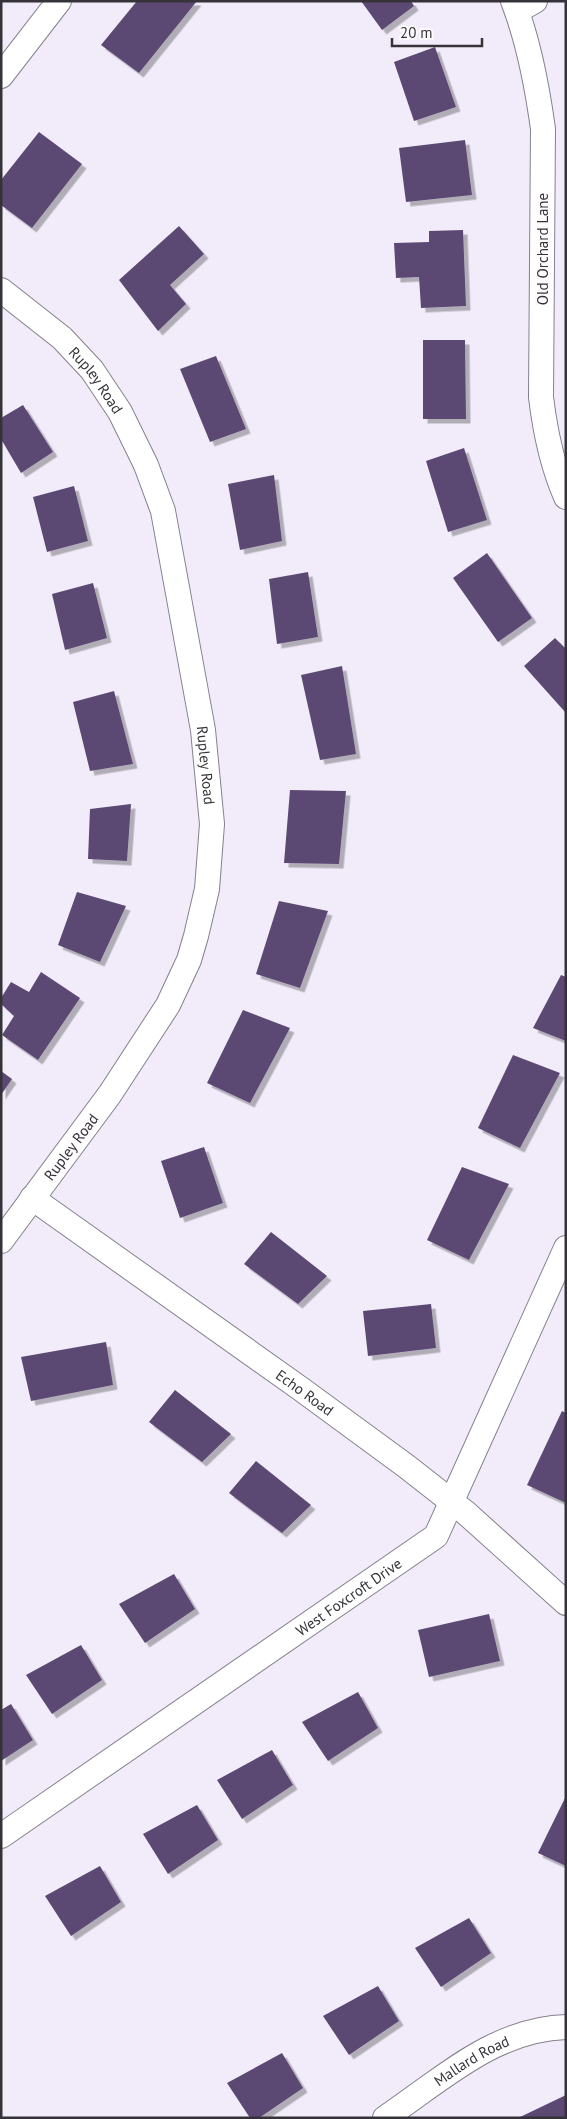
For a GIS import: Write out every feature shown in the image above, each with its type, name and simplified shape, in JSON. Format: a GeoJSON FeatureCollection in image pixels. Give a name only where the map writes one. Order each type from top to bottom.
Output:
{"type":"FeatureCollection","features":[{"type":"Feature","properties":{"kind":"street"},"geometry":{"type":"LineString","coordinates":[[1,76],[59,1]]}},
{"type":"Feature","properties":{"kind":"street","name":"Old Orchard Lane"},"geometry":{"type":"LineString","coordinates":[[521,4],[526,39],[539,97],[542,129],[541,397],[545,432],[560,484],[566,497]]}},
{"type":"Feature","properties":{"kind":"street","name":"Rupley Road"},"geometry":{"type":"LineString","coordinates":[[1,290],[62,338],[92,370],[120,412],[146,465],[162,511],[203,730],[212,824],[207,889],[196,936],[189,960],[168,1005],[110,1094],[1,1241]]}},
{"type":"Feature","properties":{"kind":"street","name":"Echo Road"},"geometry":{"type":"LineString","coordinates":[[32,1198],[301,1389],[452,1502],[566,1603]]}},
{"type":"Feature","properties":{"kind":"street","name":"West Foxcroft Drive"},"geometry":{"type":"LineString","coordinates":[[1,1836],[436,1536],[566,1248]]}},
{"type":"Feature","properties":{"kind":"street","name":"Mallard Road"},"geometry":{"type":"LineString","coordinates":[[385,2118],[474,2056],[517,2035],[536,2030],[566,2027]]}},
{"type":"Feature","properties":{"kind":"building"},"geometry":{"type":"Polygon","coordinates":[[[137,1],[197,1],[139,73],[101,45],[137,1]]]}},
{"type":"Feature","properties":{"kind":"building"},"geometry":{"type":"Polygon","coordinates":[[[361,1],[411,1],[414,6],[382,30],[361,1]]]}},
{"type":"Feature","properties":{"kind":"building"},"geometry":{"type":"Polygon","coordinates":[[[435,47],[456,107],[414,121],[394,62],[435,47]]]}},
{"type":"Feature","properties":{"kind":"building"},"geometry":{"type":"Polygon","coordinates":[[[39,132],[82,164],[32,228],[1,205],[1,180],[39,132]]]}},
{"type":"Feature","properties":{"kind":"building"},"geometry":{"type":"Polygon","coordinates":[[[465,140],[472,195],[406,202],[399,148],[465,140]]]}},
{"type":"Feature","properties":{"kind":"building"},"geometry":{"type":"Polygon","coordinates":[[[179,226],[204,254],[170,285],[186,304],[158,331],[119,280],[179,226]]]}},
{"type":"Feature","properties":{"kind":"building"},"geometry":{"type":"Polygon","coordinates":[[[463,230],[466,306],[421,308],[419,277],[396,278],[394,243],[429,242],[429,231],[463,230]]]}},
{"type":"Feature","properties":{"kind":"building"},"geometry":{"type":"Polygon","coordinates":[[[423,340],[465,340],[466,419],[423,419],[423,340]]]}},
{"type":"Feature","properties":{"kind":"building"},"geometry":{"type":"Polygon","coordinates":[[[216,356],[246,429],[210,442],[180,369],[216,356]]]}},
{"type":"Feature","properties":{"kind":"building"},"geometry":{"type":"Polygon","coordinates":[[[23,405],[53,452],[21,473],[1,439],[1,418],[23,405]]]}},
{"type":"Feature","properties":{"kind":"building"},"geometry":{"type":"Polygon","coordinates":[[[464,448],[487,520],[448,532],[426,461],[464,448]]]}},
{"type":"Feature","properties":{"kind":"building"},"geometry":{"type":"Polygon","coordinates":[[[274,475],[282,541],[240,550],[228,484],[274,475]]]}},
{"type":"Feature","properties":{"kind":"building"},"geometry":{"type":"Polygon","coordinates":[[[74,486],[88,541],[47,552],[33,497],[74,486]]]}},
{"type":"Feature","properties":{"kind":"building"},"geometry":{"type":"Polygon","coordinates":[[[487,553],[532,618],[498,642],[453,578],[487,553]]]}},
{"type":"Feature","properties":{"kind":"building"},"geometry":{"type":"Polygon","coordinates":[[[308,572],[318,637],[277,644],[269,579],[308,572]]]}},
{"type":"Feature","properties":{"kind":"building"},"geometry":{"type":"Polygon","coordinates":[[[93,583],[107,638],[65,650],[52,594],[93,583]]]}},
{"type":"Feature","properties":{"kind":"building"},"geometry":{"type":"Polygon","coordinates":[[[555,638],[566,649],[566,713],[524,666],[555,638]]]}},
{"type":"Feature","properties":{"kind":"building"},"geometry":{"type":"Polygon","coordinates":[[[342,666],[356,754],[320,760],[301,675],[342,666]]]}},
{"type":"Feature","properties":{"kind":"building"},"geometry":{"type":"Polygon","coordinates":[[[114,691],[133,764],[90,771],[73,702],[114,691]]]}},
{"type":"Feature","properties":{"kind":"building"},"geometry":{"type":"Polygon","coordinates":[[[290,790],[346,791],[339,864],[284,863],[290,790]]]}},
{"type":"Feature","properties":{"kind":"building"},"geometry":{"type":"Polygon","coordinates":[[[131,804],[127,861],[88,859],[90,809],[131,804]]]}},
{"type":"Feature","properties":{"kind":"building"},"geometry":{"type":"Polygon","coordinates":[[[77,892],[126,906],[100,962],[58,945],[77,892]]]}},
{"type":"Feature","properties":{"kind":"building"},"geometry":{"type":"Polygon","coordinates":[[[279,901],[328,911],[300,988],[256,974],[279,901]]]}},
{"type":"Feature","properties":{"kind":"building"},"geometry":{"type":"Polygon","coordinates":[[[41,972],[80,998],[38,1060],[2,1035],[14,1016],[1,1004],[1,998],[11,982],[29,992],[41,972]]]}},
{"type":"Feature","properties":{"kind":"building"},"geometry":{"type":"Polygon","coordinates":[[[561,975],[566,977],[566,1041],[533,1028],[561,975]]]}},
{"type":"Feature","properties":{"kind":"building"},"geometry":{"type":"Polygon","coordinates":[[[243,1010],[290,1028],[250,1103],[207,1083],[243,1010]]]}},
{"type":"Feature","properties":{"kind":"building"},"geometry":{"type":"Polygon","coordinates":[[[513,1055],[560,1073],[520,1148],[478,1128],[513,1055]]]}},
{"type":"Feature","properties":{"kind":"building"},"geometry":{"type":"Polygon","coordinates":[[[1,1071],[12,1079],[1,1095],[1,1071]]]}},
{"type":"Feature","properties":{"kind":"building"},"geometry":{"type":"Polygon","coordinates":[[[204,1147],[223,1203],[180,1218],[161,1161],[204,1147]]]}},
{"type":"Feature","properties":{"kind":"building"},"geometry":{"type":"Polygon","coordinates":[[[462,1167],[509,1184],[469,1260],[427,1240],[462,1167]]]}},
{"type":"Feature","properties":{"kind":"building"},"geometry":{"type":"Polygon","coordinates":[[[271,1232],[327,1276],[298,1304],[244,1264],[271,1232]]]}},
{"type":"Feature","properties":{"kind":"building"},"geometry":{"type":"Polygon","coordinates":[[[431,1304],[436,1348],[368,1356],[363,1311],[431,1304]]]}},
{"type":"Feature","properties":{"kind":"building"},"geometry":{"type":"Polygon","coordinates":[[[106,1342],[113,1385],[31,1401],[21,1357],[106,1342]]]}},
{"type":"Feature","properties":{"kind":"building"},"geometry":{"type":"Polygon","coordinates":[[[175,1390],[231,1434],[202,1462],[149,1422],[175,1390]]]}},
{"type":"Feature","properties":{"kind":"building"},"geometry":{"type":"Polygon","coordinates":[[[562,1411],[566,1413],[566,1503],[527,1485],[562,1411]]]}},
{"type":"Feature","properties":{"kind":"building"},"geometry":{"type":"Polygon","coordinates":[[[256,1461],[311,1505],[282,1533],[229,1493],[256,1461]]]}},
{"type":"Feature","properties":{"kind":"building"},"geometry":{"type":"Polygon","coordinates":[[[174,1574],[195,1609],[145,1643],[119,1604],[174,1574]]]}},
{"type":"Feature","properties":{"kind":"building"},"geometry":{"type":"Polygon","coordinates":[[[489,1614],[500,1661],[429,1677],[418,1630],[489,1614]]]}},
{"type":"Feature","properties":{"kind":"building"},"geometry":{"type":"Polygon","coordinates":[[[81,1645],[102,1680],[52,1714],[26,1675],[81,1645]]]}},
{"type":"Feature","properties":{"kind":"building"},"geometry":{"type":"Polygon","coordinates":[[[358,1692],[378,1728],[328,1761],[302,1722],[358,1692]]]}},
{"type":"Feature","properties":{"kind":"building"},"geometry":{"type":"Polygon","coordinates":[[[11,1704],[33,1740],[1,1761],[1,1710],[11,1704]]]}},
{"type":"Feature","properties":{"kind":"building"},"geometry":{"type":"Polygon","coordinates":[[[272,1750],[293,1785],[242,1819],[217,1780],[272,1750]]]}},
{"type":"Feature","properties":{"kind":"building"},"geometry":{"type":"Polygon","coordinates":[[[566,1796],[566,1866],[538,1853],[566,1796]]]}},
{"type":"Feature","properties":{"kind":"building"},"geometry":{"type":"Polygon","coordinates":[[[197,1805],[218,1840],[168,1874],[143,1834],[197,1805]]]}},
{"type":"Feature","properties":{"kind":"building"},"geometry":{"type":"Polygon","coordinates":[[[100,1866],[121,1902],[71,1936],[45,1896],[100,1866]]]}},
{"type":"Feature","properties":{"kind":"building"},"geometry":{"type":"Polygon","coordinates":[[[469,1918],[491,1953],[441,1987],[415,1948],[469,1918]]]}},
{"type":"Feature","properties":{"kind":"building"},"geometry":{"type":"Polygon","coordinates":[[[378,1986],[399,2021],[349,2055],[323,2016],[378,1986]]]}},
{"type":"Feature","properties":{"kind":"building"},"geometry":{"type":"Polygon","coordinates":[[[282,2053],[303,2088],[259,2118],[250,2118],[227,2083],[282,2053]]]}},
{"type":"Feature","properties":{"kind":"building"},"geometry":{"type":"Polygon","coordinates":[[[566,2095],[566,2118],[518,2118],[566,2095]]]}}]}
